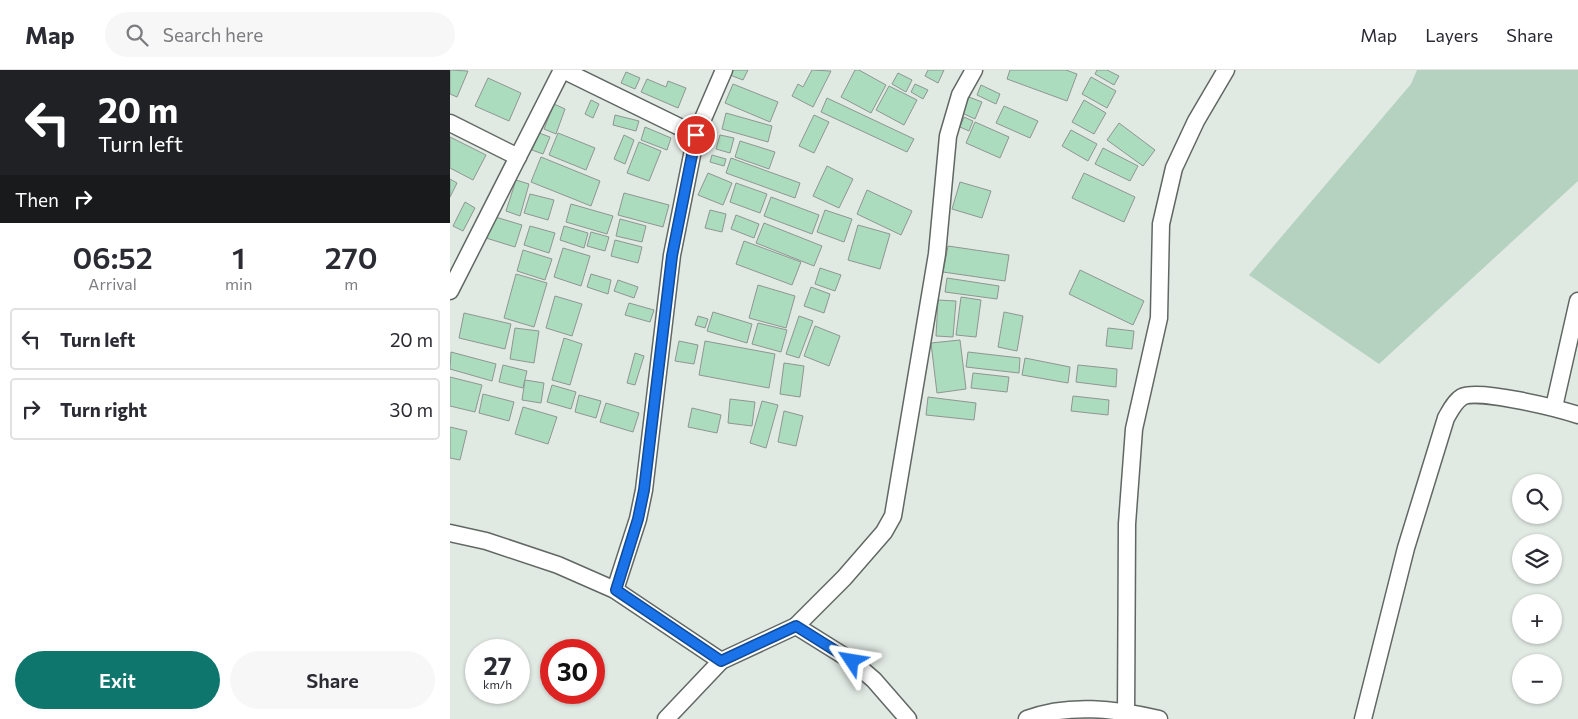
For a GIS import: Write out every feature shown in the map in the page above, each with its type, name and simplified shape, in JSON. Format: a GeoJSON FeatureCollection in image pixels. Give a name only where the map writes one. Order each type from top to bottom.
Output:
{"type":"FeatureCollection","features":[{"type":"Feature","properties":{"kind":"street"},"geometry":{"type":"LineString","coordinates":[[450,292],[562,70],[696,135]]}},
{"type":"Feature","properties":{"kind":"street"},"geometry":{"type":"LineString","coordinates":[[616,590],[638,519],[644,490],[672,256],[696,135],[724,70]]}},
{"type":"Feature","properties":{"kind":"street"},"geometry":{"type":"LineString","coordinates":[[666,719],[721,661],[796,626],[844,578],[884,532],[893,516],[937,254],[948,136],[960,95],[974,70]]}},
{"type":"Feature","properties":{"kind":"street"},"geometry":{"type":"LineString","coordinates":[[1127,715],[1127,524],[1134,429],[1160,318],[1161,224],[1174,168],[1196,121],[1226,70]]}},
{"type":"Feature","properties":{"kind":"street"},"geometry":{"type":"LineString","coordinates":[[450,123],[518,157]]}},
{"type":"Feature","properties":{"kind":"street"},"geometry":{"type":"LineString","coordinates":[[1554,407],[1578,301]]}},
{"type":"Feature","properties":{"kind":"street"},"geometry":{"type":"LineString","coordinates":[[1363,719],[1406,548],[1446,418],[1453,406],[1463,396],[1478,395],[1554,407],[1578,415]]}},
{"type":"Feature","properties":{"kind":"street"},"geometry":{"type":"LineString","coordinates":[[450,534],[486,541],[549,562],[616,590],[721,661]]}},
{"type":"Feature","properties":{"kind":"street"},"geometry":{"type":"LineString","coordinates":[[796,626],[852,661],[874,680],[908,719]]}},
{"type":"Feature","properties":{"kind":"street"},"geometry":{"type":"LineString","coordinates":[[1027,719],[1071,709],[1159,719]]}},
{"type":"Feature","properties":{"kind":"green space"},"geometry":{"type":"Polygon","coordinates":[[[1417,70],[1578,70],[1578,181],[1379,364],[1249,275],[1411,84],[1417,70]]]}},
{"type":"Feature","properties":{"kind":"building"},"geometry":{"type":"Polygon","coordinates":[[[450,70],[468,71],[457,97],[450,94],[450,70]]]}},
{"type":"Feature","properties":{"kind":"building"},"geometry":{"type":"Polygon","coordinates":[[[732,70],[748,70],[743,80],[730,75],[732,70]]]}},
{"type":"Feature","properties":{"kind":"building"},"geometry":{"type":"Polygon","coordinates":[[[812,70],[831,71],[813,107],[792,96],[798,84],[803,87],[812,70]]]}},
{"type":"Feature","properties":{"kind":"building"},"geometry":{"type":"Polygon","coordinates":[[[855,70],[859,70],[886,85],[871,113],[841,97],[855,70]]]}},
{"type":"Feature","properties":{"kind":"building"},"geometry":{"type":"Polygon","coordinates":[[[928,70],[944,70],[938,83],[925,76],[928,70]]]}},
{"type":"Feature","properties":{"kind":"building"},"geometry":{"type":"Polygon","coordinates":[[[1010,70],[1066,70],[1077,74],[1067,101],[1007,79],[1010,70]]]}},
{"type":"Feature","properties":{"kind":"building"},"geometry":{"type":"Polygon","coordinates":[[[1097,70],[1107,70],[1119,76],[1114,85],[1095,74],[1097,70]]]}},
{"type":"Feature","properties":{"kind":"building"},"geometry":{"type":"Polygon","coordinates":[[[626,72],[640,78],[635,89],[621,83],[626,72]]]}},
{"type":"Feature","properties":{"kind":"building"},"geometry":{"type":"Polygon","coordinates":[[[898,73],[912,80],[906,92],[892,84],[898,73]]]}},
{"type":"Feature","properties":{"kind":"building"},"geometry":{"type":"Polygon","coordinates":[[[1091,77],[1116,91],[1107,108],[1082,94],[1091,77]]]}},
{"type":"Feature","properties":{"kind":"building"},"geometry":{"type":"Polygon","coordinates":[[[488,78],[521,93],[509,121],[475,106],[488,78]]]}},
{"type":"Feature","properties":{"kind":"building"},"geometry":{"type":"Polygon","coordinates":[[[647,79],[666,87],[668,81],[686,88],[678,108],[641,92],[647,79]]]}},
{"type":"Feature","properties":{"kind":"building"},"geometry":{"type":"Polygon","coordinates":[[[733,84],[778,102],[770,122],[725,103],[733,84]]]}},
{"type":"Feature","properties":{"kind":"building"},"geometry":{"type":"Polygon","coordinates":[[[915,84],[928,90],[923,99],[911,92],[915,84]]]}},
{"type":"Feature","properties":{"kind":"building"},"geometry":{"type":"Polygon","coordinates":[[[981,85],[1000,94],[996,104],[977,95],[981,85]]]}},
{"type":"Feature","properties":{"kind":"building"},"geometry":{"type":"Polygon","coordinates":[[[889,86],[917,100],[904,125],[876,110],[889,86]]]}},
{"type":"Feature","properties":{"kind":"building"},"geometry":{"type":"Polygon","coordinates":[[[969,97],[982,102],[975,119],[962,113],[969,97]]]}},
{"type":"Feature","properties":{"kind":"building"},"geometry":{"type":"Polygon","coordinates":[[[827,98],[914,139],[907,152],[821,112],[827,98]]]}},
{"type":"Feature","properties":{"kind":"building"},"geometry":{"type":"Polygon","coordinates":[[[591,100],[599,104],[593,118],[585,114],[591,100]]]}},
{"type":"Feature","properties":{"kind":"building"},"geometry":{"type":"Polygon","coordinates":[[[1084,100],[1106,113],[1094,134],[1072,122],[1084,100]]]}},
{"type":"Feature","properties":{"kind":"building"},"geometry":{"type":"Polygon","coordinates":[[[554,104],[565,109],[556,134],[544,129],[554,104]]]}},
{"type":"Feature","properties":{"kind":"building"},"geometry":{"type":"Polygon","coordinates":[[[1004,106],[1038,121],[1030,138],[996,123],[1004,106]]]}},
{"type":"Feature","properties":{"kind":"building"},"geometry":{"type":"Polygon","coordinates":[[[726,113],[772,126],[768,142],[722,129],[726,113]]]}},
{"type":"Feature","properties":{"kind":"building"},"geometry":{"type":"Polygon","coordinates":[[[615,115],[639,121],[636,131],[613,125],[615,115]]]}},
{"type":"Feature","properties":{"kind":"building"},"geometry":{"type":"Polygon","coordinates":[[[814,115],[829,122],[814,153],[799,146],[814,115]]]}},
{"type":"Feature","properties":{"kind":"building"},"geometry":{"type":"Polygon","coordinates":[[[964,117],[973,121],[969,131],[960,127],[964,117]]]}},
{"type":"Feature","properties":{"kind":"building"},"geometry":{"type":"Polygon","coordinates":[[[975,122],[1009,137],[1000,158],[966,143],[975,122]]]}},
{"type":"Feature","properties":{"kind":"building"},"geometry":{"type":"Polygon","coordinates":[[[1119,123],[1155,150],[1143,166],[1107,140],[1119,123]]]}},
{"type":"Feature","properties":{"kind":"building"},"geometry":{"type":"Polygon","coordinates":[[[645,127],[671,138],[667,150],[641,140],[645,127]]]}},
{"type":"Feature","properties":{"kind":"building"},"geometry":{"type":"Polygon","coordinates":[[[1071,130],[1097,144],[1088,161],[1062,146],[1071,130]]]}},
{"type":"Feature","properties":{"kind":"building"},"geometry":{"type":"Polygon","coordinates":[[[539,133],[550,137],[543,154],[532,150],[539,133]]]}},
{"type":"Feature","properties":{"kind":"building"},"geometry":{"type":"Polygon","coordinates":[[[558,133],[595,148],[586,170],[549,155],[558,133]]]}},
{"type":"Feature","properties":{"kind":"building"},"geometry":{"type":"Polygon","coordinates":[[[624,135],[634,140],[625,164],[614,159],[624,135]]]}},
{"type":"Feature","properties":{"kind":"building"},"geometry":{"type":"Polygon","coordinates":[[[720,135],[734,138],[730,153],[716,149],[720,135]]]}},
{"type":"Feature","properties":{"kind":"building"},"geometry":{"type":"Polygon","coordinates":[[[450,137],[486,155],[473,180],[450,168],[450,137]]]}},
{"type":"Feature","properties":{"kind":"building"},"geometry":{"type":"Polygon","coordinates":[[[702,137],[713,141],[710,150],[698,146],[702,137]]]}},
{"type":"Feature","properties":{"kind":"building"},"geometry":{"type":"Polygon","coordinates":[[[740,141],[775,152],[769,169],[735,157],[740,141]]]}},
{"type":"Feature","properties":{"kind":"building"},"geometry":{"type":"Polygon","coordinates":[[[639,142],[661,151],[649,181],[627,173],[639,142]]]}},
{"type":"Feature","properties":{"kind":"building"},"geometry":{"type":"Polygon","coordinates":[[[1103,148],[1138,166],[1130,181],[1095,164],[1103,148]]]}},
{"type":"Feature","properties":{"kind":"building"},"geometry":{"type":"Polygon","coordinates":[[[712,155],[726,159],[724,166],[710,162],[712,155]]]}},
{"type":"Feature","properties":{"kind":"building"},"geometry":{"type":"Polygon","coordinates":[[[541,157],[600,181],[591,206],[531,182],[541,157]]]}},
{"type":"Feature","properties":{"kind":"building"},"geometry":{"type":"Polygon","coordinates":[[[731,158],[800,183],[795,198],[726,173],[731,158]]]}},
{"type":"Feature","properties":{"kind":"building"},"geometry":{"type":"Polygon","coordinates":[[[827,166],[853,179],[839,208],[813,196],[827,166]]]}},
{"type":"Feature","properties":{"kind":"building"},"geometry":{"type":"Polygon","coordinates":[[[708,173],[732,183],[723,205],[698,195],[708,173]]]}},
{"type":"Feature","properties":{"kind":"building"},"geometry":{"type":"Polygon","coordinates":[[[1084,173],[1135,197],[1124,222],[1072,198],[1084,173]]]}},
{"type":"Feature","properties":{"kind":"building"},"geometry":{"type":"Polygon","coordinates":[[[450,179],[457,183],[450,197],[450,179]]]}},
{"type":"Feature","properties":{"kind":"building"},"geometry":{"type":"Polygon","coordinates":[[[516,180],[529,184],[520,216],[506,211],[516,180]]]}},
{"type":"Feature","properties":{"kind":"building"},"geometry":{"type":"Polygon","coordinates":[[[960,182],[991,191],[982,218],[952,209],[960,182]]]}},
{"type":"Feature","properties":{"kind":"building"},"geometry":{"type":"Polygon","coordinates":[[[736,183],[767,194],[760,213],[730,202],[736,183]]]}},
{"type":"Feature","properties":{"kind":"building"},"geometry":{"type":"Polygon","coordinates":[[[867,190],[912,211],[901,235],[857,214],[867,190]]]}},
{"type":"Feature","properties":{"kind":"building"},"geometry":{"type":"Polygon","coordinates":[[[624,193],[669,205],[663,227],[618,215],[624,193]]]}},
{"type":"Feature","properties":{"kind":"building"},"geometry":{"type":"Polygon","coordinates":[[[530,194],[554,200],[548,220],[524,213],[530,194]]]}},
{"type":"Feature","properties":{"kind":"building"},"geometry":{"type":"Polygon","coordinates":[[[771,197],[819,215],[812,234],[764,216],[771,197]]]}},
{"type":"Feature","properties":{"kind":"building"},"geometry":{"type":"Polygon","coordinates":[[[465,202],[475,208],[463,231],[453,226],[465,202]]]}},
{"type":"Feature","properties":{"kind":"building"},"geometry":{"type":"Polygon","coordinates":[[[571,204],[613,216],[607,234],[566,222],[571,204]]]}},
{"type":"Feature","properties":{"kind":"building"},"geometry":{"type":"Polygon","coordinates":[[[710,210],[726,214],[722,232],[705,228],[710,210]]]}},
{"type":"Feature","properties":{"kind":"building"},"geometry":{"type":"Polygon","coordinates":[[[825,210],[852,219],[844,242],[817,232],[825,210]]]}},
{"type":"Feature","properties":{"kind":"building"},"geometry":{"type":"Polygon","coordinates":[[[736,215],[759,224],[754,238],[731,229],[736,215]]]}},
{"type":"Feature","properties":{"kind":"building"},"geometry":{"type":"Polygon","coordinates":[[[492,216],[522,225],[515,247],[486,238],[492,216]]]}},
{"type":"Feature","properties":{"kind":"building"},"geometry":{"type":"Polygon","coordinates":[[[620,219],[646,226],[642,242],[616,236],[620,219]]]}},
{"type":"Feature","properties":{"kind":"building"},"geometry":{"type":"Polygon","coordinates":[[[764,223],[822,246],[814,266],[756,243],[764,223]]]}},
{"type":"Feature","properties":{"kind":"building"},"geometry":{"type":"Polygon","coordinates":[[[858,225],[890,234],[880,269],[848,260],[858,225]]]}},
{"type":"Feature","properties":{"kind":"building"},"geometry":{"type":"Polygon","coordinates":[[[530,226],[555,233],[549,253],[524,245],[530,226]]]}},
{"type":"Feature","properties":{"kind":"building"},"geometry":{"type":"Polygon","coordinates":[[[564,226],[588,233],[584,248],[560,240],[564,226]]]}},
{"type":"Feature","properties":{"kind":"building"},"geometry":{"type":"Polygon","coordinates":[[[591,232],[609,237],[605,251],[587,246],[591,232]]]}},
{"type":"Feature","properties":{"kind":"building"},"geometry":{"type":"Polygon","coordinates":[[[615,240],[642,247],[638,263],[611,256],[615,240]]]}},
{"type":"Feature","properties":{"kind":"building"},"geometry":{"type":"Polygon","coordinates":[[[744,241],[801,262],[792,285],[736,264],[744,241]]]}},
{"type":"Feature","properties":{"kind":"building"},"geometry":{"type":"Polygon","coordinates":[[[948,246],[1009,255],[1005,281],[943,272],[948,246]]]}},
{"type":"Feature","properties":{"kind":"building"},"geometry":{"type":"Polygon","coordinates":[[[563,248],[590,256],[581,286],[554,277],[563,248]]]}},
{"type":"Feature","properties":{"kind":"building"},"geometry":{"type":"Polygon","coordinates":[[[523,250],[552,259],[545,280],[517,271],[523,250]]]}},
{"type":"Feature","properties":{"kind":"building"},"geometry":{"type":"Polygon","coordinates":[[[820,268],[841,275],[835,291],[815,284],[820,268]]]}},
{"type":"Feature","properties":{"kind":"building"},"geometry":{"type":"Polygon","coordinates":[[[1080,270],[1144,301],[1133,325],[1069,294],[1080,270]]]}},
{"type":"Feature","properties":{"kind":"building"},"geometry":{"type":"Polygon","coordinates":[[[516,274],[547,283],[534,327],[504,318],[516,274]]]}},
{"type":"Feature","properties":{"kind":"building"},"geometry":{"type":"Polygon","coordinates":[[[591,274],[611,280],[608,294],[587,287],[591,274]]]}},
{"type":"Feature","properties":{"kind":"building"},"geometry":{"type":"Polygon","coordinates":[[[947,278],[999,286],[997,299],[945,292],[947,278]]]}},
{"type":"Feature","properties":{"kind":"building"},"geometry":{"type":"Polygon","coordinates":[[[618,280],[638,287],[634,298],[614,291],[618,280]]]}},
{"type":"Feature","properties":{"kind":"building"},"geometry":{"type":"Polygon","coordinates":[[[758,285],[795,296],[786,328],[749,318],[758,285]]]}},
{"type":"Feature","properties":{"kind":"building"},"geometry":{"type":"Polygon","coordinates":[[[811,287],[830,294],[824,313],[804,306],[811,287]]]}},
{"type":"Feature","properties":{"kind":"building"},"geometry":{"type":"Polygon","coordinates":[[[555,296],[582,304],[572,336],[546,328],[555,296]]]}},
{"type":"Feature","properties":{"kind":"building"},"geometry":{"type":"Polygon","coordinates":[[[961,297],[981,300],[976,337],[956,335],[961,297]]]}},
{"type":"Feature","properties":{"kind":"building"},"geometry":{"type":"Polygon","coordinates":[[[938,300],[956,301],[953,337],[936,336],[938,300]]]}},
{"type":"Feature","properties":{"kind":"building"},"geometry":{"type":"Polygon","coordinates":[[[629,303],[654,310],[650,322],[625,315],[629,303]]]}},
{"type":"Feature","properties":{"kind":"building"},"geometry":{"type":"Polygon","coordinates":[[[713,312],[752,324],[747,343],[707,331],[713,312]]]}},
{"type":"Feature","properties":{"kind":"building"},"geometry":{"type":"Polygon","coordinates":[[[1004,312],[1023,316],[1017,351],[998,347],[1004,312]]]}},
{"type":"Feature","properties":{"kind":"building"},"geometry":{"type":"Polygon","coordinates":[[[464,313],[511,324],[505,349],[459,338],[464,313]]]}},
{"type":"Feature","properties":{"kind":"building"},"geometry":{"type":"Polygon","coordinates":[[[698,316],[708,319],[705,328],[695,325],[698,316]]]}},
{"type":"Feature","properties":{"kind":"building"},"geometry":{"type":"Polygon","coordinates":[[[799,316],[813,321],[799,358],[786,354],[799,316]]]}},
{"type":"Feature","properties":{"kind":"building"},"geometry":{"type":"Polygon","coordinates":[[[758,323],[787,330],[781,352],[752,344],[758,323]]]}},
{"type":"Feature","properties":{"kind":"building"},"geometry":{"type":"Polygon","coordinates":[[[815,326],[840,336],[829,366],[804,356],[815,326]]]}},
{"type":"Feature","properties":{"kind":"building"},"geometry":{"type":"Polygon","coordinates":[[[515,328],[539,331],[534,363],[510,359],[515,328]]]}},
{"type":"Feature","properties":{"kind":"building"},"geometry":{"type":"Polygon","coordinates":[[[1108,328],[1134,331],[1132,349],[1106,346],[1108,328]]]}},
{"type":"Feature","properties":{"kind":"building"},"geometry":{"type":"Polygon","coordinates":[[[564,338],[582,344],[570,385],[552,380],[564,338]]]}},
{"type":"Feature","properties":{"kind":"building"},"geometry":{"type":"Polygon","coordinates":[[[960,340],[966,389],[937,393],[931,343],[960,340]]]}},
{"type":"Feature","properties":{"kind":"building"},"geometry":{"type":"Polygon","coordinates":[[[679,341],[698,345],[694,364],[675,361],[679,341]]]}},
{"type":"Feature","properties":{"kind":"building"},"geometry":{"type":"Polygon","coordinates":[[[705,341],[775,354],[769,388],[699,375],[705,341]]]}},
{"type":"Feature","properties":{"kind":"building"},"geometry":{"type":"Polygon","coordinates":[[[451,352],[496,364],[492,381],[450,369],[451,352]]]}},
{"type":"Feature","properties":{"kind":"building"},"geometry":{"type":"Polygon","coordinates":[[[968,352],[1020,358],[1019,373],[966,367],[968,352]]]}},
{"type":"Feature","properties":{"kind":"building"},"geometry":{"type":"Polygon","coordinates":[[[635,353],[644,356],[635,385],[627,383],[635,353]]]}},
{"type":"Feature","properties":{"kind":"building"},"geometry":{"type":"Polygon","coordinates":[[[1025,358],[1070,367],[1068,383],[1022,375],[1025,358]]]}},
{"type":"Feature","properties":{"kind":"building"},"geometry":{"type":"Polygon","coordinates":[[[784,363],[804,366],[800,397],[780,394],[784,363]]]}},
{"type":"Feature","properties":{"kind":"building"},"geometry":{"type":"Polygon","coordinates":[[[503,365],[527,371],[523,388],[499,382],[503,365]]]}},
{"type":"Feature","properties":{"kind":"building"},"geometry":{"type":"Polygon","coordinates":[[[1078,365],[1117,369],[1116,387],[1076,382],[1078,365]]]}},
{"type":"Feature","properties":{"kind":"building"},"geometry":{"type":"Polygon","coordinates":[[[973,373],[1009,377],[1007,392],[971,388],[973,373]]]}},
{"type":"Feature","properties":{"kind":"building"},"geometry":{"type":"Polygon","coordinates":[[[450,377],[482,385],[475,412],[450,406],[450,377]]]}},
{"type":"Feature","properties":{"kind":"building"},"geometry":{"type":"Polygon","coordinates":[[[525,380],[544,383],[541,403],[522,400],[525,380]]]}},
{"type":"Feature","properties":{"kind":"building"},"geometry":{"type":"Polygon","coordinates":[[[552,385],[576,392],[571,409],[547,402],[552,385]]]}},
{"type":"Feature","properties":{"kind":"building"},"geometry":{"type":"Polygon","coordinates":[[[483,394],[514,402],[509,421],[479,413],[483,394]]]}},
{"type":"Feature","properties":{"kind":"building"},"geometry":{"type":"Polygon","coordinates":[[[579,395],[601,401],[596,418],[575,412],[579,395]]]}},
{"type":"Feature","properties":{"kind":"building"},"geometry":{"type":"Polygon","coordinates":[[[1073,396],[1109,400],[1108,415],[1071,411],[1073,396]]]}},
{"type":"Feature","properties":{"kind":"building"},"geometry":{"type":"Polygon","coordinates":[[[928,397],[976,403],[974,420],[926,415],[928,397]]]}},
{"type":"Feature","properties":{"kind":"building"},"geometry":{"type":"Polygon","coordinates":[[[730,399],[755,402],[752,426],[728,423],[730,399]]]}},
{"type":"Feature","properties":{"kind":"building"},"geometry":{"type":"Polygon","coordinates":[[[762,401],[778,405],[766,448],[750,443],[762,401]]]}},
{"type":"Feature","properties":{"kind":"building"},"geometry":{"type":"Polygon","coordinates":[[[606,403],[639,413],[633,432],[600,422],[606,403]]]}},
{"type":"Feature","properties":{"kind":"building"},"geometry":{"type":"Polygon","coordinates":[[[523,407],[557,417],[548,444],[515,434],[523,407]]]}},
{"type":"Feature","properties":{"kind":"building"},"geometry":{"type":"Polygon","coordinates":[[[692,408],[721,415],[717,433],[688,427],[692,408]]]}},
{"type":"Feature","properties":{"kind":"building"},"geometry":{"type":"Polygon","coordinates":[[[784,411],[803,416],[796,446],[778,442],[784,411]]]}},
{"type":"Feature","properties":{"kind":"building"},"geometry":{"type":"Polygon","coordinates":[[[450,427],[467,431],[460,460],[450,458],[450,427]]]}},
{"type":"Feature","properties":{"kind":"route"},"geometry":{"type":"LineString","coordinates":[[696,135],[672,256],[644,490],[638,519],[616,590],[721,661],[796,626],[852,661]]}}]}
